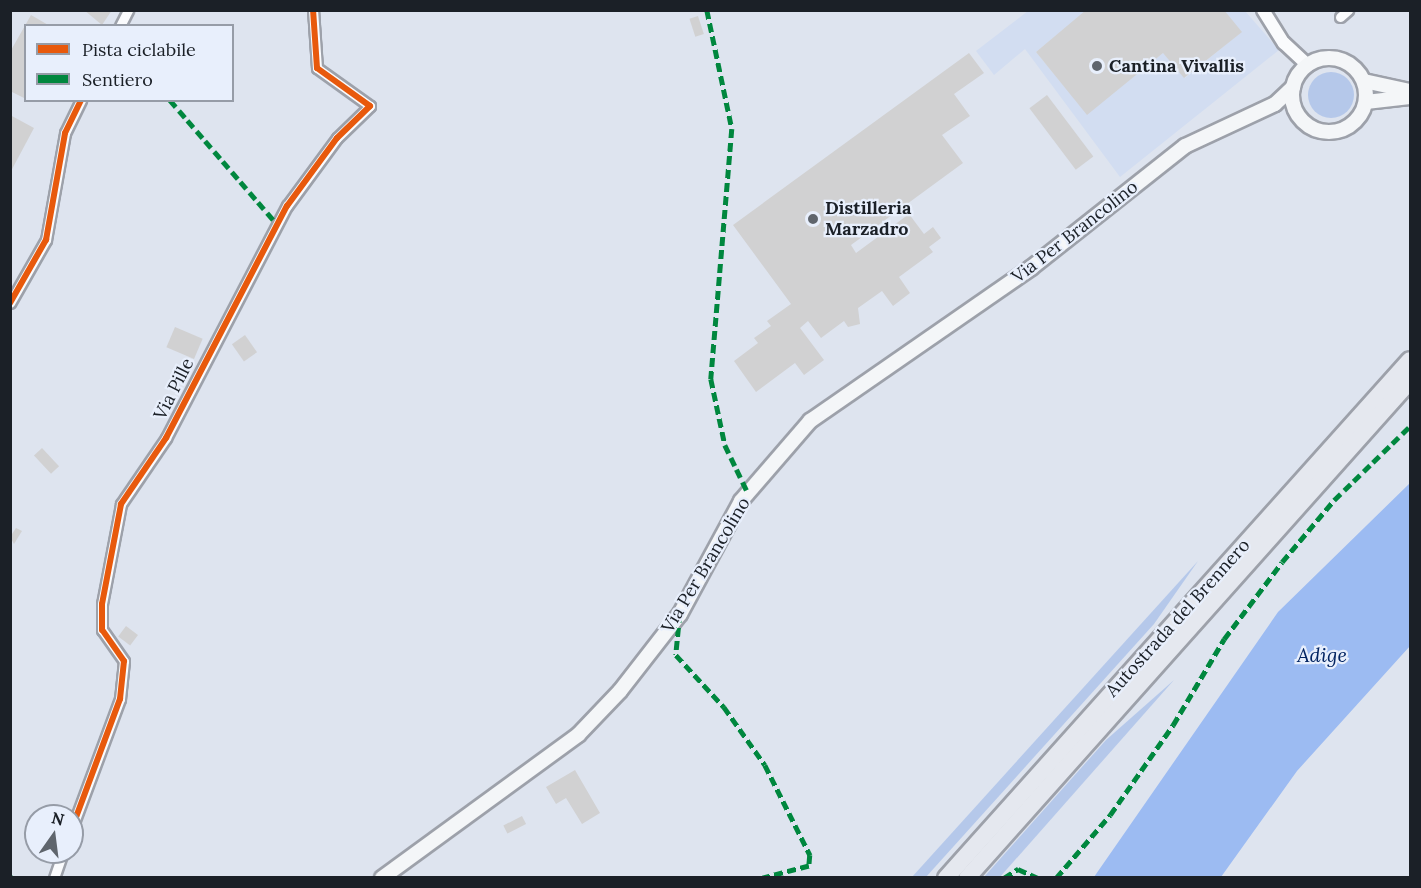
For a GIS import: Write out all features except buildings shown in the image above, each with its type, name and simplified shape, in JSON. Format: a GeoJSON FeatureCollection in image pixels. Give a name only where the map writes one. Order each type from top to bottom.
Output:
{"type":"FeatureCollection","features":[{"type":"Feature","properties":{"kind":"highway","name":"Autostrada del Brennero"},"geometry":{"type":"LineString","coordinates":[[946,878],[1410,360]]}},
{"type":"Feature","properties":{"kind":"highway","name":"Autostrada del Brennero"},"geometry":{"type":"LineString","coordinates":[[967,878],[1410,381]]}},
{"type":"Feature","properties":{"kind":"main road"},"geometry":{"type":"LineString","coordinates":[[1211,134],[1275,104],[1293,87],[1308,65],[1340,60],[1364,81],[1410,91]]}},
{"type":"Feature","properties":{"kind":"main road"},"geometry":{"type":"LineString","coordinates":[[1293,87],[1295,109],[1310,127],[1333,132],[1355,123],[1366,102],[1364,81]]}},
{"type":"Feature","properties":{"kind":"main road"},"geometry":{"type":"LineString","coordinates":[[1366,102],[1410,97]]}},
{"type":"Feature","properties":{"kind":"main road"},"geometry":{"type":"LineString","coordinates":[[1211,134],[1295,109]]}},
{"type":"Feature","properties":{"kind":"main road","name":"Via Per Brancolino"},"geometry":{"type":"LineString","coordinates":[[382,878],[578,735],[620,692],[680,614],[741,501],[810,422],[1031,268],[1185,146],[1211,134]]}},
{"type":"Feature","properties":{"kind":"street"},"geometry":{"type":"LineString","coordinates":[[121,24],[128,10]]}},
{"type":"Feature","properties":{"kind":"street","name":"Via Pille"},"geometry":{"type":"LineString","coordinates":[[81,804],[120,699],[124,661],[102,630],[102,604],[121,504],[166,438],[287,206],[337,138],[370,106],[317,68],[313,10]]}},
{"type":"Feature","properties":{"kind":"street"},"geometry":{"type":"LineString","coordinates":[[1263,10],[1284,43],[1308,65]]}},
{"type":"Feature","properties":{"kind":"street"},"geometry":{"type":"LineString","coordinates":[[1340,17],[1348,10]]}},
{"type":"Feature","properties":{"kind":"street"},"geometry":{"type":"LineString","coordinates":[[10,303],[46,240],[65,134],[80,102]]}},
{"type":"Feature","properties":{"kind":"shaded area"},"geometry":{"type":"Polygon","coordinates":[[[1028,11],[1086,11],[1036,52],[1087,114],[1163,53],[1185,78],[1241,32],[1224,11],[1245,11],[1279,50],[1120,177],[1025,49],[994,75],[976,51],[1028,11]]]}},
{"type":"Feature","properties":{"kind":"shaded area"},"geometry":{"type":"Polygon","coordinates":[[[1331,72],[1347,79],[1354,95],[1347,111],[1331,118],[1315,111],[1308,95],[1315,79],[1331,72]]]}},
{"type":"Feature","properties":{"kind":"shaded area"},"geometry":{"type":"Polygon","coordinates":[[[1198,561],[1154,624],[926,877],[912,877],[1198,561]]]}},
{"type":"Feature","properties":{"kind":"shaded area"},"geometry":{"type":"Polygon","coordinates":[[[1174,680],[1000,877],[984,877],[1106,740],[1174,680]]]}},
{"type":"Feature","properties":{"kind":"water","name":"Adige"},"geometry":{"type":"Polygon","coordinates":[[[1410,483],[1410,646],[1297,771],[1221,877],[1094,877],[1278,612],[1410,483]]]}},
{"type":"Feature","properties":{"kind":"marked path"},"geometry":{"type":"LineString","coordinates":[[707,10],[732,129],[711,379],[725,445],[748,493]]}},
{"type":"Feature","properties":{"kind":"marked path"},"geometry":{"type":"LineString","coordinates":[[172,102],[277,224]]}},
{"type":"Feature","properties":{"kind":"marked path"},"geometry":{"type":"LineString","coordinates":[[1056,878],[1110,815],[1173,725],[1224,639],[1282,562],[1334,500],[1410,426]]}},
{"type":"Feature","properties":{"kind":"marked path"},"geometry":{"type":"LineString","coordinates":[[680,614],[676,655],[724,707],[765,765],[810,855],[809,866],[763,878]]}},
{"type":"Feature","properties":{"kind":"marked path"},"geometry":{"type":"LineString","coordinates":[[1004,878],[1018,869],[1038,878]]}},
{"type":"Feature","properties":{"kind":"cycle path"},"geometry":{"type":"LineString","coordinates":[[81,804],[120,699],[124,661],[102,630],[102,604],[121,504],[166,438],[287,206],[337,138],[370,106],[317,68],[313,10]]}},
{"type":"Feature","properties":{"kind":"cycle path"},"geometry":{"type":"LineString","coordinates":[[10,303],[46,240],[65,133],[80,102]]}},
{"type":"Feature","properties":{"kind":"place","name":"Cantina Vivallis"},"geometry":{"type":"Point","coordinates":[1097,66]}},
{"type":"Feature","properties":{"kind":"place","name":"Distilleria Marzadro"},"geometry":{"type":"Point","coordinates":[813,219]}}]}
